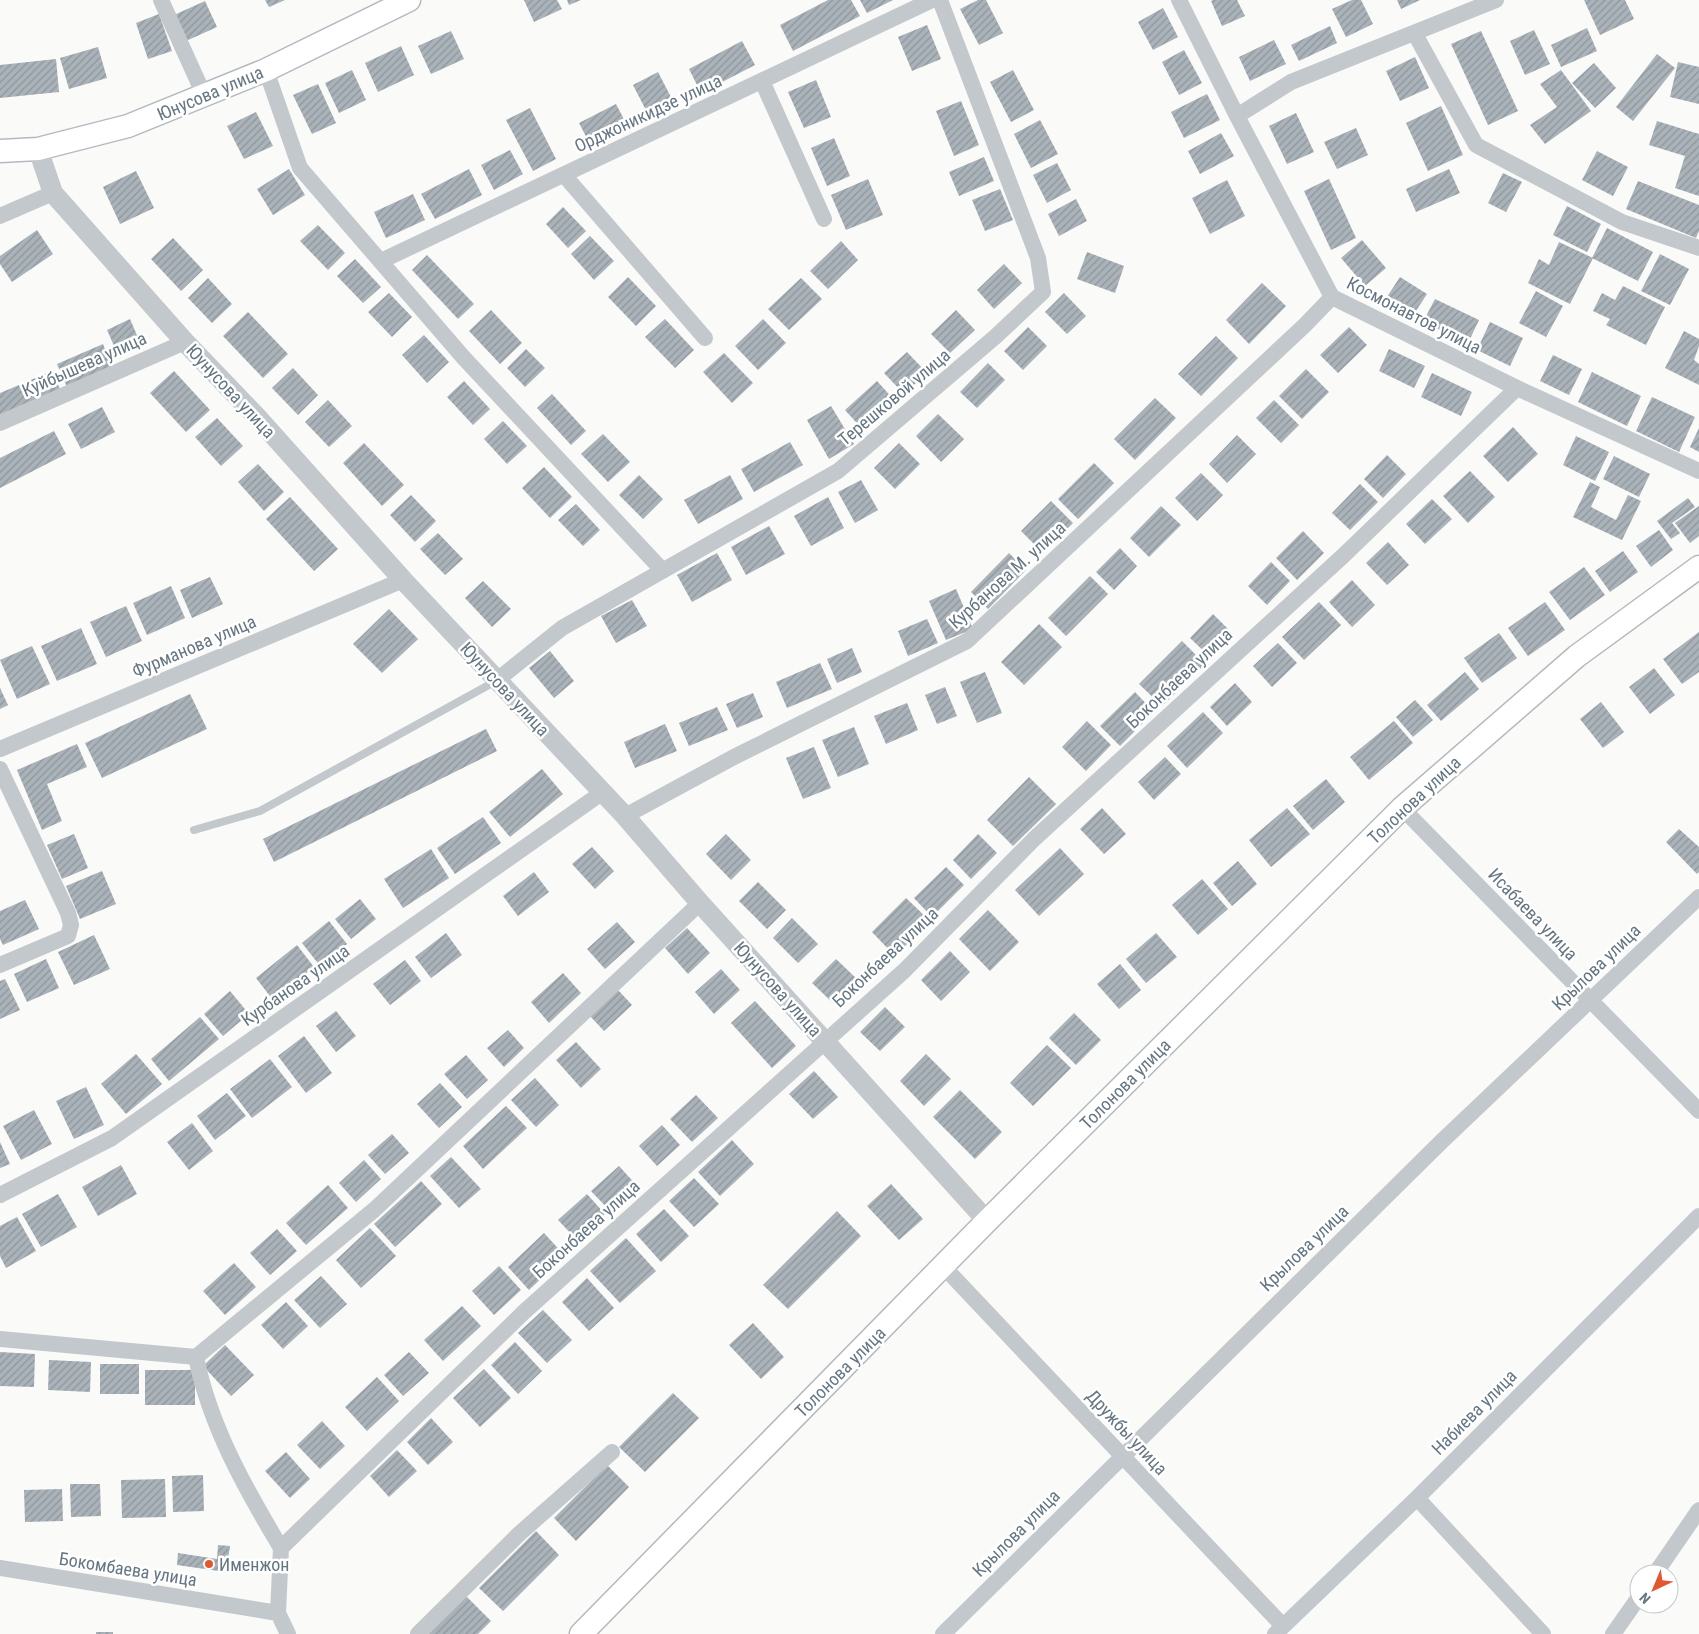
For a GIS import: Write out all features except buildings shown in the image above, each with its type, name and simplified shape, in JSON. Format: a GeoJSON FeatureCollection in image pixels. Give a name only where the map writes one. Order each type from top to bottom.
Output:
{"type":"FeatureCollection","features":[{"type":"Feature","properties":{"kind":"main road","name":"Юнусова улица"},"geometry":{"type":"LineString","coordinates":[[0,151],[38,149],[128,126],[266,70],[409,0]]}},
{"type":"Feature","properties":{"kind":"main road","name":"Толонова улица"},"geometry":{"type":"LineString","coordinates":[[581,1634],[943,1266],[1402,808],[1577,656],[1699,567]]}},
{"type":"Feature","properties":{"kind":"street"},"geometry":{"type":"LineString","coordinates":[[161,0],[204,95]]}},
{"type":"Feature","properties":{"kind":"street","name":"Орджоникидзе улица"},"geometry":{"type":"LineString","coordinates":[[381,262],[932,0]]}},
{"type":"Feature","properties":{"kind":"street","name":"Терешковой улица"},"geometry":{"type":"LineString","coordinates":[[496,681],[562,628],[838,471],[995,337],[1043,292],[1038,258],[940,0]]}},
{"type":"Feature","properties":{"kind":"street","name":"Космонавтов улица"},"geometry":{"type":"LineString","coordinates":[[1179,0],[1237,116],[1332,297],[1517,388],[1699,471]]}},
{"type":"Feature","properties":{"kind":"street"},"geometry":{"type":"LineString","coordinates":[[1237,116],[1291,82],[1496,0]]}},
{"type":"Feature","properties":{"kind":"street"},"geometry":{"type":"LineString","coordinates":[[1415,34],[1476,145],[1622,222],[1699,248]]}},
{"type":"Feature","properties":{"kind":"street"},"geometry":{"type":"LineString","coordinates":[[266,70],[300,168],[463,357],[662,571]]}},
{"type":"Feature","properties":{"kind":"street"},"geometry":{"type":"LineString","coordinates":[[762,81],[824,219]]}},
{"type":"Feature","properties":{"kind":"street","name":"Юунусова улица"},"geometry":{"type":"LineString","coordinates":[[38,149],[53,193],[185,342],[256,417],[403,580],[496,681],[626,816],[700,903],[987,1222]]}},
{"type":"Feature","properties":{"kind":"street"},"geometry":{"type":"LineString","coordinates":[[564,175],[705,338]]}},
{"type":"Feature","properties":{"kind":"street"},"geometry":{"type":"LineString","coordinates":[[0,216],[53,193]]}},
{"type":"Feature","properties":{"kind":"street","name":"Курбанова М. улица"},"geometry":{"type":"LineString","coordinates":[[626,816],[734,757],[967,641],[1305,325],[1332,297]]}},
{"type":"Feature","properties":{"kind":"street","name":"Куйбышева улица"},"geometry":{"type":"LineString","coordinates":[[0,423],[185,342]]}},
{"type":"Feature","properties":{"kind":"street","name":"Боконбаева улица"},"geometry":{"type":"LineString","coordinates":[[281,1548],[524,1312],[824,1040],[905,970],[1034,839],[1344,555],[1517,388]]}},
{"type":"Feature","properties":{"kind":"street","name":"Фурманова улица"},"geometry":{"type":"LineString","coordinates":[[0,749],[403,580]]}},
{"type":"Feature","properties":{"kind":"street"},"geometry":{"type":"LineString","coordinates":[[0,769],[68,913],[71,925],[68,936],[0,965]]}},
{"type":"Feature","properties":{"kind":"street","name":"Курбанова улица"},"geometry":{"type":"LineString","coordinates":[[0,1195],[112,1138],[603,792]]}},
{"type":"Feature","properties":{"kind":"street","name":"Исабаева улица"},"geometry":{"type":"LineString","coordinates":[[1402,808],[1699,1112]]}},
{"type":"Feature","properties":{"kind":"street","name":"Крылова улица"},"geometry":{"type":"LineString","coordinates":[[943,1634],[1122,1455],[1442,1142],[1699,897]]}},
{"type":"Feature","properties":{"kind":"street"},"geometry":{"type":"LineString","coordinates":[[0,1339],[196,1357],[374,1210],[700,903]]}},
{"type":"Feature","properties":{"kind":"street","name":"Набиева улица"},"geometry":{"type":"LineString","coordinates":[[1279,1630],[1417,1498],[1699,1216]]}},
{"type":"Feature","properties":{"kind":"street","name":"Дружбы улица"},"geometry":{"type":"LineString","coordinates":[[943,1266],[1122,1455],[1279,1630]]}},
{"type":"Feature","properties":{"kind":"street"},"geometry":{"type":"LineString","coordinates":[[196,1357],[202,1384],[213,1416],[251,1497],[281,1548],[278,1613],[288,1634]]}},
{"type":"Feature","properties":{"kind":"street"},"geometry":{"type":"LineString","coordinates":[[418,1634],[519,1534],[612,1452]]}},
{"type":"Feature","properties":{"kind":"street"},"geometry":{"type":"LineString","coordinates":[[1417,1498],[1543,1634]]}},
{"type":"Feature","properties":{"kind":"street"},"geometry":{"type":"LineString","coordinates":[[1662,1564],[1699,1510]]}},
{"type":"Feature","properties":{"kind":"street","name":"Бокомбаева улица"},"geometry":{"type":"LineString","coordinates":[[0,1568],[278,1613]]}},
{"type":"Feature","properties":{"kind":"street"},"geometry":{"type":"LineString","coordinates":[[1613,1634],[1629,1611]]}},
{"type":"Feature","properties":{"kind":"lane"},"geometry":{"type":"LineString","coordinates":[[194,830],[260,811],[496,681]]}},
{"type":"Feature","properties":{"kind":"place","name":"Именжон"},"geometry":{"type":"Point","coordinates":[209,1564]}}]}
